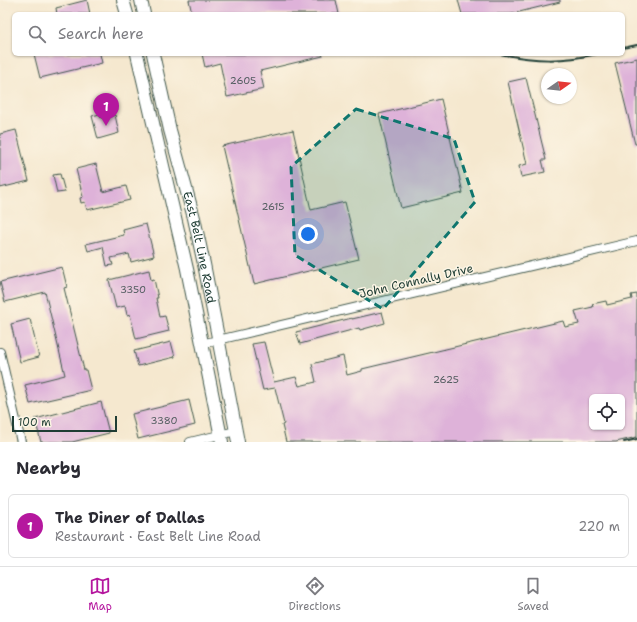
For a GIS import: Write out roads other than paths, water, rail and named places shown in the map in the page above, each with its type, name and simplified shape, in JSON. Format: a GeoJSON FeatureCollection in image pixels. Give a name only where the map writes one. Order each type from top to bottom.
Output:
{"type":"FeatureCollection","features":[{"type":"Feature","properties":{"kind":"main road"},"geometry":{"type":"LineString","coordinates":[[124,0],[127,12]]}},
{"type":"Feature","properties":{"kind":"main road"},"geometry":{"type":"LineString","coordinates":[[141,0],[144,12]]}},
{"type":"Feature","properties":{"kind":"main road","name":"East Belt Line Road"},"geometry":{"type":"LineString","coordinates":[[137,56],[187,269],[221,438]]}},
{"type":"Feature","properties":{"kind":"main road","name":"East Belt Line Road"},"geometry":{"type":"LineString","coordinates":[[153,56],[170,130],[196,226],[237,437]]}},
{"type":"Feature","properties":{"kind":"main road"},"geometry":{"type":"LineString","coordinates":[[156,133],[170,130]]}},
{"type":"Feature","properties":{"kind":"street","name":"John Connally Drive"},"geometry":{"type":"LineString","coordinates":[[201,344],[637,241]]}},
{"type":"Feature","properties":{"kind":"street"},"geometry":{"type":"LineString","coordinates":[[0,352],[21,442]]}},
{"type":"Feature","properties":{"kind":"street"},"geometry":{"type":"LineString","coordinates":[[190,442],[237,437]]}},
{"type":"Feature","properties":{"kind":"railway"},"geometry":{"type":"LineString","coordinates":[[625,48],[637,45]]}},
{"type":"Feature","properties":{"kind":"railway"},"geometry":{"type":"LineString","coordinates":[[512,56],[548,60],[588,56]]}},
{"type":"Feature","properties":{"kind":"railway"},"geometry":{"type":"LineString","coordinates":[[624,442],[637,439]]}},
{"type":"Feature","properties":{"kind":"place","name":"The Diner of Dallas"},"geometry":{"type":"Point","coordinates":[106,126]}}]}
